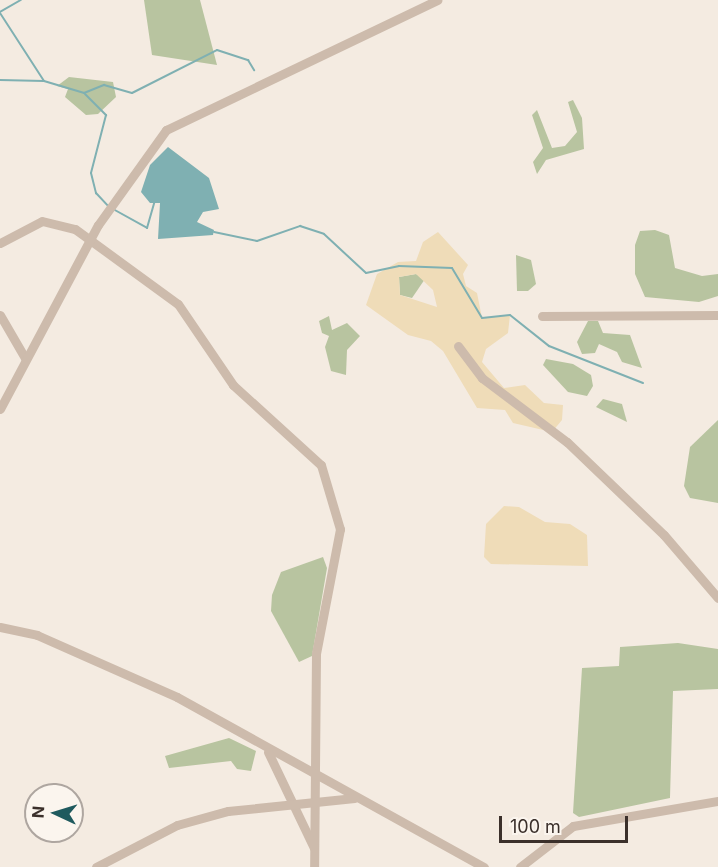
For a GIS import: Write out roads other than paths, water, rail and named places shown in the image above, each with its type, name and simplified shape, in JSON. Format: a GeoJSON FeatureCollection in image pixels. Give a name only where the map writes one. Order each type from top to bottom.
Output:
{"type":"FeatureCollection","features":[{"type":"Feature","properties":{"kind":"street"},"geometry":{"type":"LineString","coordinates":[[0,409],[88,241],[141,160],[172,126],[437,0]]}},
{"type":"Feature","properties":{"kind":"street"},"geometry":{"type":"LineString","coordinates":[[0,243],[42,221],[75,229],[88,241],[178,304],[233,385],[310,451],[331,486],[340,551],[316,654],[312,774],[318,798],[314,867]]}},
{"type":"Feature","properties":{"kind":"street"},"geometry":{"type":"LineString","coordinates":[[0,315],[26,358]]}},
{"type":"Feature","properties":{"kind":"street"},"geometry":{"type":"LineString","coordinates":[[542,316],[718,315]]}},
{"type":"Feature","properties":{"kind":"street"},"geometry":{"type":"LineString","coordinates":[[458,346],[482,378],[567,442],[664,535],[718,598]]}},
{"type":"Feature","properties":{"kind":"street"},"geometry":{"type":"LineString","coordinates":[[0,627],[37,635],[177,697],[267,750],[484,867]]}},
{"type":"Feature","properties":{"kind":"street"},"geometry":{"type":"LineString","coordinates":[[267,750],[315,852]]}},
{"type":"Feature","properties":{"kind":"street"},"geometry":{"type":"LineString","coordinates":[[96,867],[177,825],[292,801],[357,798]]}},
{"type":"Feature","properties":{"kind":"street"},"geometry":{"type":"LineString","coordinates":[[520,867],[573,826],[718,801]]}},
{"type":"Feature","properties":{"kind":"water"},"geometry":{"type":"Polygon","coordinates":[[[168,147],[209,178],[219,209],[203,212],[197,222],[214,230],[213,235],[158,239],[160,203],[150,203],[141,192],[150,165],[168,147]]]}},
{"type":"Feature","properties":{"kind":"waterway"},"geometry":{"type":"LineString","coordinates":[[0,12],[21,0]]}},
{"type":"Feature","properties":{"kind":"waterway"},"geometry":{"type":"LineString","coordinates":[[0,13],[44,81],[84,93],[104,85],[132,93],[217,50],[248,60],[254,70]]}},
{"type":"Feature","properties":{"kind":"waterway"},"geometry":{"type":"LineString","coordinates":[[0,80],[44,81]]}},
{"type":"Feature","properties":{"kind":"waterway"},"geometry":{"type":"LineString","coordinates":[[85,94],[106,115],[91,173],[96,193],[108,206]]}},
{"type":"Feature","properties":{"kind":"waterway"},"geometry":{"type":"LineString","coordinates":[[113,209],[147,228],[154,203]]}},
{"type":"Feature","properties":{"kind":"waterway"},"geometry":{"type":"LineString","coordinates":[[214,232],[257,241],[300,226],[324,234],[366,273],[399,266],[452,268],[482,318],[510,315],[549,346],[643,383]]}}]}
